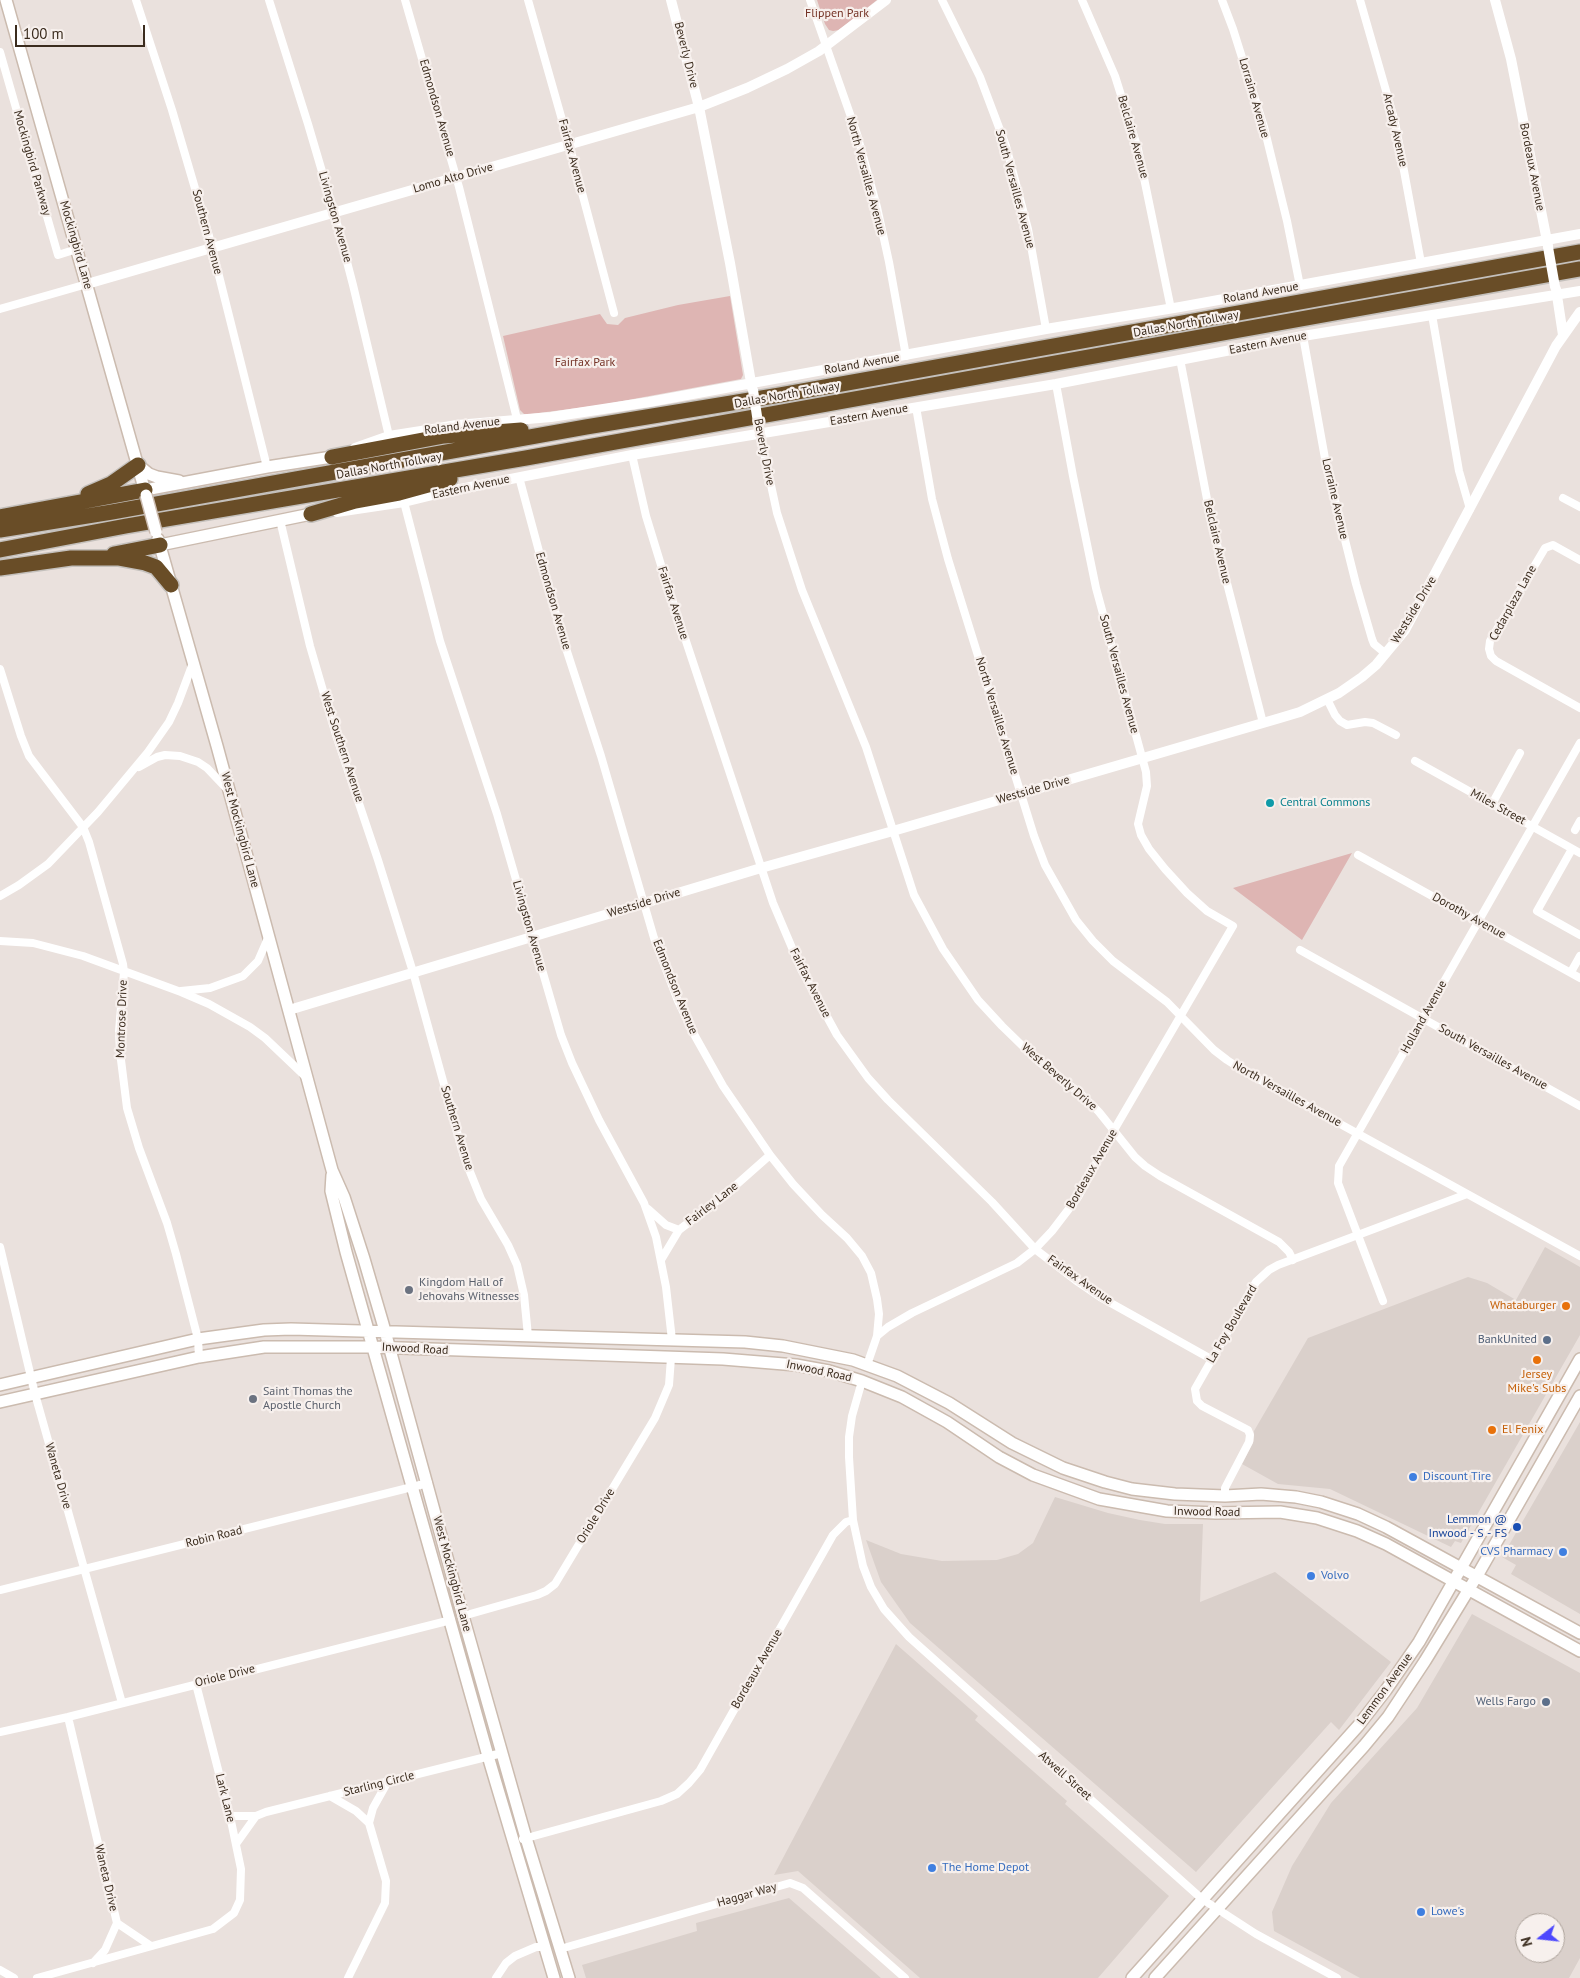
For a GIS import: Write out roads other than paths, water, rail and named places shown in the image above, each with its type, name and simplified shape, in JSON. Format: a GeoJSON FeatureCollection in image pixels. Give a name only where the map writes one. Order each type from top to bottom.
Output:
{"type":"FeatureCollection","features":[{"type":"Feature","properties":{"kind":"highway","name":"Dallas North Tollway"},"geometry":{"type":"LineString","coordinates":[[0,530],[112,512],[586,427],[780,395],[1580,252]]}},
{"type":"Feature","properties":{"kind":"highway","name":"Dallas North Tollway"},"geometry":{"type":"LineString","coordinates":[[0,550],[126,526],[526,458],[1580,269]]}},
{"type":"Feature","properties":{"kind":"highway"},"geometry":{"type":"LineString","coordinates":[[332,457],[444,436],[586,427]]}},
{"type":"Feature","properties":{"kind":"highway"},"geometry":{"type":"LineString","coordinates":[[311,514],[355,501],[427,486],[526,458]]}},
{"type":"Feature","properties":{"kind":"highway"},"geometry":{"type":"LineString","coordinates":[[66,503],[111,484],[138,465]]}},
{"type":"Feature","properties":{"kind":"highway"},"geometry":{"type":"LineString","coordinates":[[0,517],[66,503],[145,492]]}},
{"type":"Feature","properties":{"kind":"highway"},"geometry":{"type":"LineString","coordinates":[[100,557],[158,538]]}},
{"type":"Feature","properties":{"kind":"highway"},"geometry":{"type":"LineString","coordinates":[[0,568],[70,558],[100,557],[134,560],[152,565],[160,570],[171,585]]}},
{"type":"Feature","properties":{"kind":"main road","name":"Mockingbird Lane"},"geometry":{"type":"LineString","coordinates":[[6,0],[145,492]]}},
{"type":"Feature","properties":{"kind":"main road","name":"Roland Avenue"},"geometry":{"type":"LineString","coordinates":[[145,492],[267,467],[332,457]]}},
{"type":"Feature","properties":{"kind":"main road"},"geometry":{"type":"LineString","coordinates":[[138,465],[149,474],[157,477],[188,483]]}},
{"type":"Feature","properties":{"kind":"main road","name":"West Mockingbird Lane"},"geometry":{"type":"LineString","coordinates":[[145,492],[332,1170],[344,1197],[362,1250],[391,1348],[463,1616],[568,1978]]}},
{"type":"Feature","properties":{"kind":"main road","name":"Eastern Avenue"},"geometry":{"type":"LineString","coordinates":[[158,538],[311,514]]}},
{"type":"Feature","properties":{"kind":"main road","name":"West Mockingbird Lane"},"geometry":{"type":"LineString","coordinates":[[332,1170],[331,1191],[372,1347],[488,1756],[554,1978]]}},
{"type":"Feature","properties":{"kind":"main road","name":"Inwood Road"},"geometry":{"type":"LineString","coordinates":[[0,1385],[198,1339],[264,1330],[672,1340],[784,1346],[839,1356],[886,1372],[919,1387],[1012,1443],[1084,1476],[1132,1489],[1174,1494],[1220,1496],[1279,1495],[1321,1502],[1358,1514],[1386,1526],[1580,1633]]}},
{"type":"Feature","properties":{"kind":"main road"},"geometry":{"type":"LineString","coordinates":[[671,1358],[672,1340]]}},
{"type":"Feature","properties":{"kind":"main road","name":"Inwood Road"},"geometry":{"type":"LineString","coordinates":[[0,1402],[199,1357],[264,1347],[372,1347],[779,1362],[848,1376],[917,1404],[999,1457],[1033,1475],[1081,1494],[1129,1506],[1167,1511],[1216,1513],[1274,1512],[1317,1518],[1357,1531],[1386,1544],[1580,1651]]}},
{"type":"Feature","properties":{"kind":"main road","name":"Lemmon Avenue"},"geometry":{"type":"LineString","coordinates":[[1132,1978],[1142,1972],[1202,1899],[1336,1751],[1386,1690],[1412,1653],[1454,1582],[1580,1359]]}},
{"type":"Feature","properties":{"kind":"main road"},"geometry":{"type":"LineString","coordinates":[[848,1376],[862,1370],[867,1365]]}},
{"type":"Feature","properties":{"kind":"main road"},"geometry":{"type":"LineString","coordinates":[[862,1381],[874,1374],[886,1372]]}},
{"type":"Feature","properties":{"kind":"main road","name":"Lemmon Avenue"},"geometry":{"type":"LineString","coordinates":[[1155,1978],[1388,1717],[1477,1576],[1580,1396]]}},
{"type":"Feature","properties":{"kind":"main road"},"geometry":{"type":"LineString","coordinates":[[1542,1427],[1557,1436]]}},
{"type":"Feature","properties":{"kind":"main road"},"geometry":{"type":"LineString","coordinates":[[1513,1478],[1529,1486]]}},
{"type":"Feature","properties":{"kind":"main road"},"geometry":{"type":"LineString","coordinates":[[1129,1506],[1132,1489]]}},
{"type":"Feature","properties":{"kind":"main road"},"geometry":{"type":"LineString","coordinates":[[1216,1513],[1220,1496]]}},
{"type":"Feature","properties":{"kind":"main road"},"geometry":{"type":"LineString","coordinates":[[1317,1518],[1321,1502]]}},
{"type":"Feature","properties":{"kind":"main road"},"geometry":{"type":"LineString","coordinates":[[450,1620],[463,1616]]}},
{"type":"Feature","properties":{"kind":"main road"},"geometry":{"type":"LineString","coordinates":[[1412,1653],[1425,1661]]}},
{"type":"Feature","properties":{"kind":"main road"},"geometry":{"type":"LineString","coordinates":[[1336,1751],[1347,1764]]}},
{"type":"Feature","properties":{"kind":"main road"},"geometry":{"type":"LineString","coordinates":[[544,1947],[560,1950]]}},
{"type":"Feature","properties":{"kind":"street","name":"Southern Avenue"},"geometry":{"type":"LineString","coordinates":[[136,0],[172,110],[212,246],[267,467]]}},
{"type":"Feature","properties":{"kind":"street","name":"Livingston Avenue"},"geometry":{"type":"LineString","coordinates":[[269,0],[334,212],[389,436]]}},
{"type":"Feature","properties":{"kind":"street","name":"Edmondson Avenue"},"geometry":{"type":"LineString","coordinates":[[405,0],[456,177],[517,420]]}},
{"type":"Feature","properties":{"kind":"street","name":"Fairfax Avenue"},"geometry":{"type":"LineString","coordinates":[[528,0],[614,313]]}},
{"type":"Feature","properties":{"kind":"street","name":"Beverly Drive"},"geometry":{"type":"LineString","coordinates":[[672,0],[699,107],[773,494],[788,550],[802,590],[866,747],[893,832]]}},
{"type":"Feature","properties":{"kind":"street","name":"North Versailles Avenue"},"geometry":{"type":"LineString","coordinates":[[810,0],[857,134],[877,207],[906,356]]}},
{"type":"Feature","properties":{"kind":"street","name":"Lomo Alto Drive"},"geometry":{"type":"LineString","coordinates":[[0,309],[212,246],[699,107],[747,88],[787,69],[826,46],[886,0]]}},
{"type":"Feature","properties":{"kind":"street","name":"South Versailles Avenue"},"geometry":{"type":"LineString","coordinates":[[942,0],[976,70],[1006,146],[1028,229],[1046,329]]}},
{"type":"Feature","properties":{"kind":"street","name":"Belclaire Avenue"},"geometry":{"type":"LineString","coordinates":[[1082,0],[1115,76],[1138,149],[1171,309]]}},
{"type":"Feature","properties":{"kind":"street","name":"Lorraine Avenue"},"geometry":{"type":"LineString","coordinates":[[1222,0],[1239,46],[1264,127],[1287,221],[1300,286]]}},
{"type":"Feature","properties":{"kind":"street","name":"Arcady Avenue"},"geometry":{"type":"LineString","coordinates":[[1360,0],[1395,122],[1421,263]]}},
{"type":"Feature","properties":{"kind":"street","name":"Bordeaux Avenue"},"geometry":{"type":"LineString","coordinates":[[1495,0],[1511,59],[1563,335]]}},
{"type":"Feature","properties":{"kind":"street","name":"Mockingbird Parkway"},"geometry":{"type":"LineString","coordinates":[[0,52],[58,255],[77,249]]}},
{"type":"Feature","properties":{"kind":"street","name":"Roland Avenue"},"geometry":{"type":"LineString","coordinates":[[332,457],[389,436],[457,425],[573,414],[752,386],[1046,329],[1171,309],[1421,263],[1547,244],[1580,234]]}},
{"type":"Feature","properties":{"kind":"street","name":"Eastern Avenue"},"geometry":{"type":"LineString","coordinates":[[311,514],[357,510],[404,502],[519,477],[760,432],[1056,384],[1303,336],[1432,315],[1556,291],[1580,291]]}},
{"type":"Feature","properties":{"kind":"street","name":"Westside Drive"},"geometry":{"type":"LineString","coordinates":[[289,1010],[761,868],[893,832],[1300,712],[1327,699],[1362,677],[1386,654],[1405,630],[1563,335],[1580,312]]}},
{"type":"Feature","properties":{"kind":"street"},"geometry":{"type":"LineString","coordinates":[[1432,315],[1459,471],[1470,509]]}},
{"type":"Feature","properties":{"kind":"street","name":"Lorraine Avenue"},"geometry":{"type":"LineString","coordinates":[[1303,336],[1326,464],[1356,584],[1374,644],[1386,654]]}},
{"type":"Feature","properties":{"kind":"street","name":"Belclaire Avenue"},"geometry":{"type":"LineString","coordinates":[[1180,359],[1212,525],[1263,723]]}},
{"type":"Feature","properties":{"kind":"street","name":"South Versailles Avenue"},"geometry":{"type":"LineString","coordinates":[[1056,384],[1096,588],[1146,772],[1147,786],[1138,824],[1141,835],[1165,870],[1187,893],[1207,911],[1233,926]]}},
{"type":"Feature","properties":{"kind":"street","name":"North Versailles Avenue"},"geometry":{"type":"LineString","coordinates":[[916,407],[932,499],[948,559],[1021,794],[1046,865],[1076,920],[1093,941],[1114,961],[1167,1002],[1204,1040],[1227,1060],[1580,1256]]}},
{"type":"Feature","properties":{"kind":"street","name":"Fairfax Avenue"},"geometry":{"type":"LineString","coordinates":[[632,455],[646,516],[665,578],[780,922],[801,970],[820,1006],[851,1055],[888,1100],[992,1202],[1035,1249],[1100,1297],[1211,1359]]}},
{"type":"Feature","properties":{"kind":"street","name":"Edmondson Avenue"},"geometry":{"type":"LineString","coordinates":[[519,477],[561,632],[601,756],[663,963],[695,1036],[727,1093],[770,1155],[793,1184],[847,1238],[862,1256],[870,1273],[877,1299],[879,1314],[877,1336]]}},
{"type":"Feature","properties":{"kind":"street"},"geometry":{"type":"LineString","coordinates":[[1562,498],[1580,507]]}},
{"type":"Feature","properties":{"kind":"street","name":"Livingston Avenue"},"geometry":{"type":"LineString","coordinates":[[404,502],[440,641],[497,814],[534,937],[550,999],[572,1063],[599,1120],[645,1205],[656,1237],[666,1287],[672,1340]]}},
{"type":"Feature","properties":{"kind":"street","name":"West Southern Avenue"},"geometry":{"type":"LineString","coordinates":[[280,520],[310,646],[336,734],[413,972]]}},
{"type":"Feature","properties":{"kind":"street","name":"Cedarplaza Lane"},"geometry":{"type":"LineString","coordinates":[[1580,560],[1553,545],[1544,548],[1490,641],[1489,649],[1491,656],[1496,661],[1580,708]]}},
{"type":"Feature","properties":{"kind":"street"},"geometry":{"type":"LineString","coordinates":[[0,896],[48,864],[84,827],[131,772],[169,722],[193,662]]}},
{"type":"Feature","properties":{"kind":"street","name":"Montrose Drive"},"geometry":{"type":"LineString","coordinates":[[0,669],[29,756],[84,827],[124,972],[119,1031],[122,1078],[127,1108],[139,1148],[167,1223],[198,1339],[199,1357]]}},
{"type":"Feature","properties":{"kind":"street"},"geometry":{"type":"LineString","coordinates":[[1327,699],[1340,721],[1347,724],[1373,723],[1396,735]]}},
{"type":"Feature","properties":{"kind":"street","name":"Holland Avenue"},"geometry":{"type":"LineString","coordinates":[[1383,1301],[1338,1183],[1337,1174],[1339,1166],[1580,743]]}},
{"type":"Feature","properties":{"kind":"street"},"geometry":{"type":"LineString","coordinates":[[1492,804],[1520,753]]}},
{"type":"Feature","properties":{"kind":"street"},"geometry":{"type":"LineString","coordinates":[[131,772],[157,757],[165,755],[180,756],[198,762],[207,768],[229,791]]}},
{"type":"Feature","properties":{"kind":"street","name":"Miles Street"},"geometry":{"type":"LineString","coordinates":[[1415,761],[1580,854]]}},
{"type":"Feature","properties":{"kind":"street"},"geometry":{"type":"LineString","coordinates":[[1575,830],[1580,821]]}},
{"type":"Feature","properties":{"kind":"street","name":"West Beverly Drive"},"geometry":{"type":"LineString","coordinates":[[893,832],[914,895],[942,949],[966,984],[1002,1026],[1038,1061],[1081,1094],[1145,1166],[1279,1242],[1289,1252],[1293,1260]]}},
{"type":"Feature","properties":{"kind":"street"},"geometry":{"type":"LineString","coordinates":[[1572,849],[1537,911],[1580,935]]}},
{"type":"Feature","properties":{"kind":"street","name":"Dorothy Avenue"},"geometry":{"type":"LineString","coordinates":[[1358,855],[1580,978]]}},
{"type":"Feature","properties":{"kind":"street","name":"Bordeaux Avenue"},"geometry":{"type":"LineString","coordinates":[[877,1336],[912,1312],[1017,1263],[1035,1249],[1052,1231],[1078,1197],[1114,1130],[1233,926]]}},
{"type":"Feature","properties":{"kind":"street"},"geometry":{"type":"LineString","coordinates":[[181,992],[210,988],[243,976],[263,953],[269,936]]}},
{"type":"Feature","properties":{"kind":"street"},"geometry":{"type":"LineString","coordinates":[[0,941],[33,943],[83,956],[209,1004],[250,1027],[265,1038],[307,1078]]}},
{"type":"Feature","properties":{"kind":"street","name":"South Versailles Avenue"},"geometry":{"type":"LineString","coordinates":[[1300,950],[1580,1106]]}},
{"type":"Feature","properties":{"kind":"street"},"geometry":{"type":"LineString","coordinates":[[1571,972],[1580,956]]}},
{"type":"Feature","properties":{"kind":"street","name":"Southern Avenue"},"geometry":{"type":"LineString","coordinates":[[413,972],[464,1157],[482,1199],[517,1265],[524,1295],[528,1336]]}},
{"type":"Feature","properties":{"kind":"street","name":"Fairley Lane"},"geometry":{"type":"LineString","coordinates":[[661,1260],[679,1230],[727,1193],[770,1155]]}},
{"type":"Feature","properties":{"kind":"street","name":"La Foy Boulevard"},"geometry":{"type":"LineString","coordinates":[[1220,1496],[1249,1442],[1250,1435],[1248,1430],[1202,1406],[1197,1401],[1195,1389],[1256,1282],[1269,1270],[1467,1194]]}},
{"type":"Feature","properties":{"kind":"street"},"geometry":{"type":"LineString","coordinates":[[645,1205],[666,1226],[679,1230]]}},
{"type":"Feature","properties":{"kind":"street","name":"Waneta Drive"},"geometry":{"type":"LineString","coordinates":[[0,1247],[35,1394],[122,1703]]}},
{"type":"Feature","properties":{"kind":"street"},"geometry":{"type":"LineString","coordinates":[[867,1365],[877,1336]]}},
{"type":"Feature","properties":{"kind":"street","name":"Oriole Drive"},"geometry":{"type":"LineString","coordinates":[[463,1616],[537,1596],[555,1584],[655,1418],[668,1385],[671,1358]]}},
{"type":"Feature","properties":{"kind":"street"},"geometry":{"type":"LineString","coordinates":[[853,1520],[849,1437],[852,1416],[862,1381]]}},
{"type":"Feature","properties":{"kind":"street","name":"Robin Road"},"geometry":{"type":"LineString","coordinates":[[0,1590],[428,1483]]}},
{"type":"Feature","properties":{"kind":"street","name":"Bordeaux Avenue"},"geometry":{"type":"LineString","coordinates":[[513,1842],[661,1801],[677,1794],[689,1783],[700,1770],[833,1535],[846,1522],[853,1520]]}},
{"type":"Feature","properties":{"kind":"street","name":"Atwell Street"},"geometry":{"type":"LineString","coordinates":[[853,1520],[858,1548],[871,1587],[898,1626],[1202,1899],[1256,1934],[1337,1978]]}},
{"type":"Feature","properties":{"kind":"street","name":"Oriole Drive"},"geometry":{"type":"LineString","coordinates":[[0,1732],[450,1620]]}},
{"type":"Feature","properties":{"kind":"street","name":"Lark Lane"},"geometry":{"type":"LineString","coordinates":[[151,1946],[213,1929],[234,1914],[240,1900],[242,1881],[236,1844],[196,1684]]}},
{"type":"Feature","properties":{"kind":"street","name":"Waneta Drive"},"geometry":{"type":"LineString","coordinates":[[68,1716],[117,1922],[105,1950],[93,1963]]}},
{"type":"Feature","properties":{"kind":"street","name":"Starling Circle"},"geometry":{"type":"LineString","coordinates":[[230,1816],[256,1816],[502,1753]]}},
{"type":"Feature","properties":{"kind":"street"},"geometry":{"type":"LineString","coordinates":[[369,1823],[373,1808],[388,1783]]}},
{"type":"Feature","properties":{"kind":"street"},"geometry":{"type":"LineString","coordinates":[[330,1796],[356,1811],[369,1823],[386,1881],[385,1903],[348,1978]]}},
{"type":"Feature","properties":{"kind":"street"},"geometry":{"type":"LineString","coordinates":[[236,1844],[256,1816]]}},
{"type":"Feature","properties":{"kind":"street","name":"Haggar Way"},"geometry":{"type":"LineString","coordinates":[[560,1950],[790,1883],[804,1888],[905,1978]]}},
{"type":"Feature","properties":{"kind":"street","name":"Waneta Drive"},"geometry":{"type":"LineString","coordinates":[[117,1922],[151,1946]]}},
{"type":"Feature","properties":{"kind":"street"},"geometry":{"type":"LineString","coordinates":[[37,1978],[151,1946]]}},
{"type":"Feature","properties":{"kind":"street"},"geometry":{"type":"LineString","coordinates":[[496,1978],[506,1963],[515,1956],[536,1947],[544,1947]]}},
{"type":"Feature","properties":{"kind":"street"},"geometry":{"type":"LineString","coordinates":[[0,1970],[14,1978]]}},
{"type":"Feature","properties":{"kind":"place","name":"Central Commons"},"geometry":{"type":"Point","coordinates":[1270,803]}},
{"type":"Feature","properties":{"kind":"place","name":"Kingdom Hall of Jehovahs Witnesses"},"geometry":{"type":"Point","coordinates":[409,1290]}},
{"type":"Feature","properties":{"kind":"place","name":"Whataburger"},"geometry":{"type":"Point","coordinates":[1566,1306]}},
{"type":"Feature","properties":{"kind":"place","name":"BankUnited"},"geometry":{"type":"Point","coordinates":[1547,1340]}},
{"type":"Feature","properties":{"kind":"place","name":"Jersey Mike's Subs"},"geometry":{"type":"Point","coordinates":[1537,1360]}},
{"type":"Feature","properties":{"kind":"place","name":"Saint Thomas the Apostle Church"},"geometry":{"type":"Point","coordinates":[253,1399]}},
{"type":"Feature","properties":{"kind":"place","name":"El Fenix"},"geometry":{"type":"Point","coordinates":[1492,1430]}},
{"type":"Feature","properties":{"kind":"place","name":"Discount Tire"},"geometry":{"type":"Point","coordinates":[1413,1477]}},
{"type":"Feature","properties":{"kind":"place","name":"Lemmon @ Inwood - S - FS"},"geometry":{"type":"Point","coordinates":[1517,1527]}},
{"type":"Feature","properties":{"kind":"place","name":"CVS Pharmacy"},"geometry":{"type":"Point","coordinates":[1563,1552]}},
{"type":"Feature","properties":{"kind":"place","name":"Volvo"},"geometry":{"type":"Point","coordinates":[1311,1576]}},
{"type":"Feature","properties":{"kind":"place","name":"Wells Fargo"},"geometry":{"type":"Point","coordinates":[1546,1702]}},
{"type":"Feature","properties":{"kind":"place","name":"The Home Depot"},"geometry":{"type":"Point","coordinates":[932,1868]}},
{"type":"Feature","properties":{"kind":"place","name":"Lowe's"},"geometry":{"type":"Point","coordinates":[1421,1912]}},
{"type":"Feature","properties":{"kind":"park label","name":"Flippen Park"},"geometry":{"type":"Point","coordinates":[837,14]}},
{"type":"Feature","properties":{"kind":"park label","name":"Fairfax Park"},"geometry":{"type":"Point","coordinates":[585,363]}}]}
